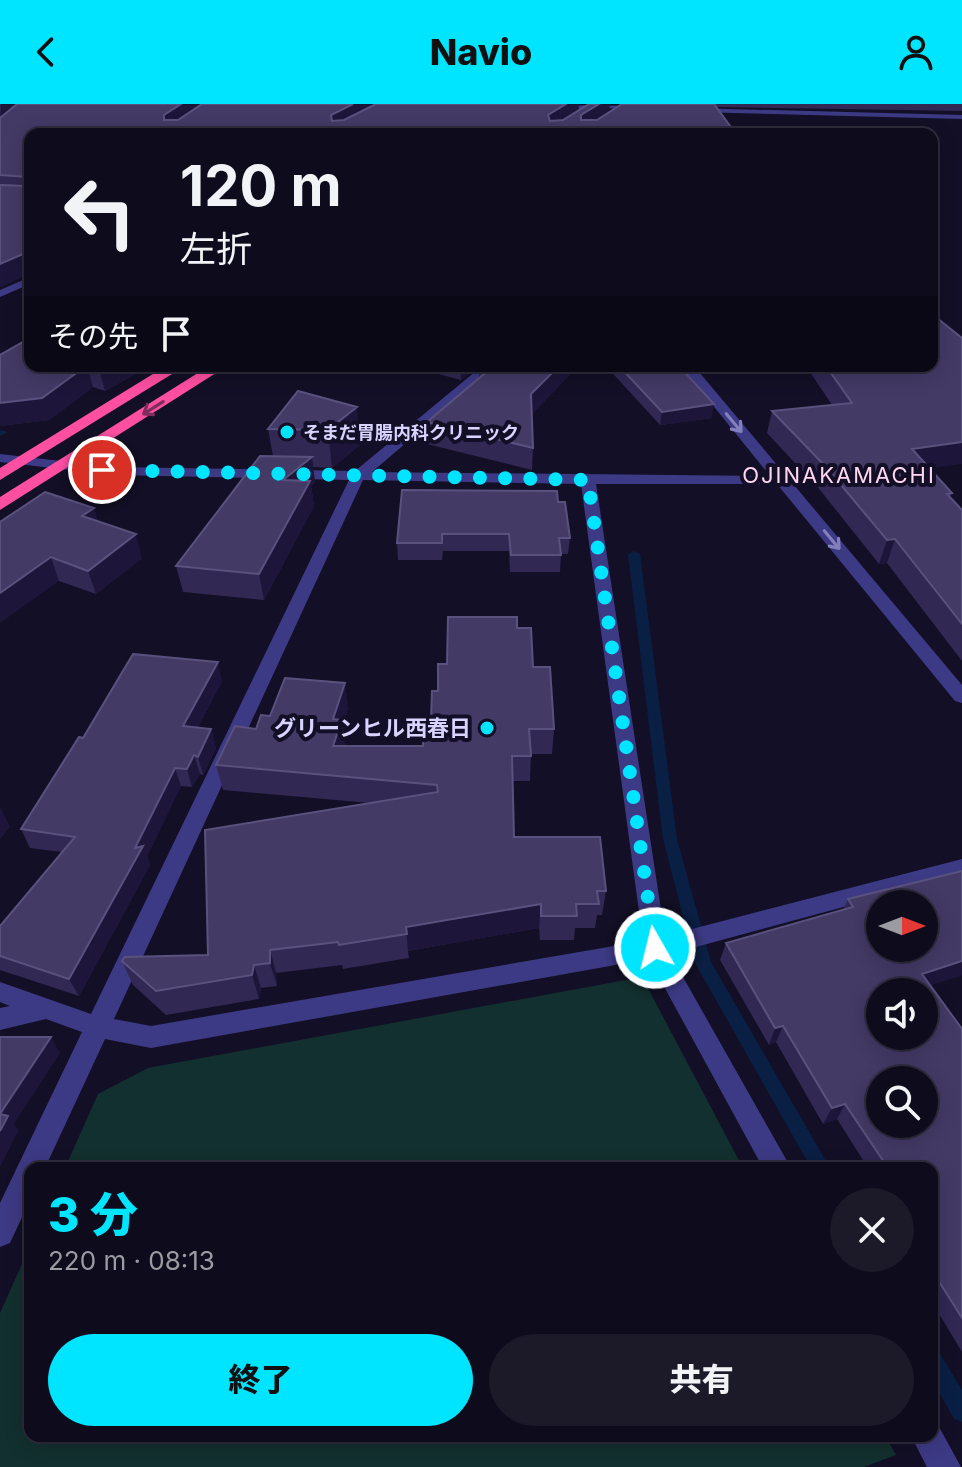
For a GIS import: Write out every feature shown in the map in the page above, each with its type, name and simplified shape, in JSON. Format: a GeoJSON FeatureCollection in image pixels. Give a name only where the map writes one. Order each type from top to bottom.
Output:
{"type":"FeatureCollection","features":[{"type":"Feature","properties":{"kind":"highway"},"geometry":{"type":"LineString","coordinates":[[575,121],[599,106]]}},
{"type":"Feature","properties":{"kind":"highway"},"geometry":{"type":"LineString","coordinates":[[608,121],[631,106]]}},
{"type":"Feature","properties":{"kind":"highway"},"geometry":{"type":"LineString","coordinates":[[0,475],[167,372]]}},
{"type":"Feature","properties":{"kind":"highway"},"geometry":{"type":"LineString","coordinates":[[0,505],[210,372]]}},
{"type":"Feature","properties":{"kind":"street"},"geometry":{"type":"LineString","coordinates":[[868,104],[880,115]]}},
{"type":"Feature","properties":{"kind":"street"},"geometry":{"type":"LineString","coordinates":[[548,107],[631,106],[652,109]]}},
{"type":"Feature","properties":{"kind":"street"},"geometry":{"type":"LineString","coordinates":[[683,110],[962,117]]}},
{"type":"Feature","properties":{"kind":"street"},"geometry":{"type":"LineString","coordinates":[[714,111],[722,118]]}},
{"type":"Feature","properties":{"kind":"street"},"geometry":{"type":"LineString","coordinates":[[0,294],[24,283]]}},
{"type":"Feature","properties":{"kind":"street"},"geometry":{"type":"LineString","coordinates":[[33,1162],[358,476],[483,372]]}},
{"type":"Feature","properties":{"kind":"street"},"geometry":{"type":"LineString","coordinates":[[692,372],[962,697]]}},
{"type":"Feature","properties":{"kind":"street"},"geometry":{"type":"LineString","coordinates":[[0,458],[113,471],[588,480],[782,480]]}},
{"type":"Feature","properties":{"kind":"street"},"geometry":{"type":"LineString","coordinates":[[588,480],[655,948],[775,1162]]}},
{"type":"Feature","properties":{"kind":"street"},"geometry":{"type":"LineString","coordinates":[[0,992],[96,1026],[151,1037],[655,948],[962,867]]}},
{"type":"Feature","properties":{"kind":"street"},"geometry":{"type":"LineString","coordinates":[[0,1019],[45,1009]]}},
{"type":"Feature","properties":{"kind":"street"},"geometry":{"type":"LineString","coordinates":[[0,1233],[24,1181]]}},
{"type":"Feature","properties":{"kind":"street"},"geometry":{"type":"LineString","coordinates":[[930,1442],[945,1467]]}},
{"type":"Feature","properties":{"kind":"green space"},"geometry":{"type":"Polygon","coordinates":[[[642,977],[740,1162],[68,1162],[98,1094],[148,1068],[642,977]]]}},
{"type":"Feature","properties":{"kind":"green space"},"geometry":{"type":"Polygon","coordinates":[[[24,1259],[24,1442],[888,1442],[896,1455],[864,1467],[0,1467],[0,1313],[24,1259]]]}},
{"type":"Feature","properties":{"kind":"building"},"geometry":{"type":"Polygon","coordinates":[[[17,104],[181,104],[164,115],[164,120],[178,120],[202,104],[353,104],[331,115],[332,121],[344,120],[376,104],[566,104],[548,115],[550,121],[563,120],[589,104],[599,104],[581,115],[581,120],[597,120],[622,104],[714,104],[732,128],[24,128],[24,177],[0,175],[0,118],[17,104]]]}},
{"type":"Feature","properties":{"kind":"building"},"geometry":{"type":"Polygon","coordinates":[[[0,185],[24,186],[24,254],[0,264],[0,185]]]}},
{"type":"Feature","properties":{"kind":"building"},"geometry":{"type":"Polygon","coordinates":[[[938,319],[962,338],[962,442],[912,449],[952,493],[947,494],[962,510],[962,624],[895,539],[887,540],[826,467],[772,411],[852,403],[830,372],[938,372],[938,319]]]}},
{"type":"Feature","properties":{"kind":"building"},"geometry":{"type":"Polygon","coordinates":[[[24,341],[24,372],[78,372],[42,398],[0,403],[0,355],[24,341]]]}},
{"type":"Feature","properties":{"kind":"building"},"geometry":{"type":"Polygon","coordinates":[[[486,372],[553,372],[531,394],[533,448],[427,422],[486,372]]]}},
{"type":"Feature","properties":{"kind":"building"},"geometry":{"type":"Polygon","coordinates":[[[625,372],[685,372],[714,404],[662,412],[625,372]]]}},
{"type":"Feature","properties":{"kind":"building"},"geometry":{"type":"Polygon","coordinates":[[[298,391],[357,407],[328,430],[268,429],[298,391]]]}},
{"type":"Feature","properties":{"kind":"building"},"geometry":{"type":"Polygon","coordinates":[[[260,456],[312,457],[283,480],[310,481],[259,574],[176,566],[260,456]]]}},
{"type":"Feature","properties":{"kind":"building"},"geometry":{"type":"Polygon","coordinates":[[[402,490],[557,491],[558,502],[565,502],[570,538],[559,538],[561,555],[511,555],[509,534],[442,534],[442,543],[397,543],[402,490]]]}},
{"type":"Feature","properties":{"kind":"building"},"geometry":{"type":"Polygon","coordinates":[[[45,492],[94,508],[82,516],[136,534],[88,571],[51,557],[0,593],[0,522],[45,492]]]}},
{"type":"Feature","properties":{"kind":"building"},"geometry":{"type":"Polygon","coordinates":[[[448,617],[517,617],[517,628],[531,628],[533,667],[550,667],[554,729],[529,729],[531,756],[512,756],[514,837],[600,837],[606,891],[597,891],[599,904],[576,904],[577,916],[541,916],[541,904],[406,927],[407,934],[339,945],[338,942],[270,950],[270,963],[254,965],[252,975],[156,991],[122,961],[125,957],[208,955],[205,830],[438,792],[437,785],[216,765],[235,726],[256,729],[261,715],[270,716],[285,678],[345,683],[333,719],[342,720],[333,746],[423,746],[424,720],[431,720],[432,691],[438,691],[438,664],[447,664],[448,617]]]}},
{"type":"Feature","properties":{"kind":"building"},"geometry":{"type":"Polygon","coordinates":[[[133,654],[218,662],[183,726],[211,729],[198,757],[194,755],[187,769],[175,768],[135,848],[143,846],[69,979],[0,956],[0,926],[75,837],[21,829],[79,737],[83,738],[133,654]]]}},
{"type":"Feature","properties":{"kind":"building"},"geometry":{"type":"Polygon","coordinates":[[[962,871],[962,961],[922,974],[925,978],[866,978],[866,1050],[938,1050],[938,996],[962,1029],[962,1318],[938,1280],[938,1162],[884,1162],[868,1138],[938,1138],[938,1066],[866,1066],[866,1135],[845,1104],[832,1108],[783,1026],[775,1028],[726,943],[853,907],[848,899],[866,895],[866,962],[938,962],[938,890],[885,890],[962,871]]]}},
{"type":"Feature","properties":{"kind":"building"},"geometry":{"type":"Polygon","coordinates":[[[0,1037],[51,1037],[0,1114],[0,1037]]]}},
{"type":"Feature","properties":{"kind":"building"},"geometry":{"type":"Polygon","coordinates":[[[0,1114],[8,1116],[0,1131],[0,1114]]]}},
{"type":"Feature","properties":{"kind":"waterway"},"geometry":{"type":"LineString","coordinates":[[634,554],[670,839],[703,963],[818,1162]]}},
{"type":"Feature","properties":{"kind":"waterway"},"geometry":{"type":"LineString","coordinates":[[938,1369],[962,1411]]}},
{"type":"Feature","properties":{"kind":"place","name":"そまだ胃腸内科クリニック"},"geometry":{"type":"Point","coordinates":[287,432]}},
{"type":"Feature","properties":{"kind":"place","name":"グリーンヒル西春日"},"geometry":{"type":"Point","coordinates":[487,728]}},
{"type":"Feature","properties":{"kind":"district","name":"OJINAKAMACHI"},"geometry":{"type":"Point","coordinates":[839,475]}},
{"type":"Feature","properties":{"kind":"route"},"geometry":{"type":"LineString","coordinates":[[102,470],[588,480],[655,948]]}}]}
